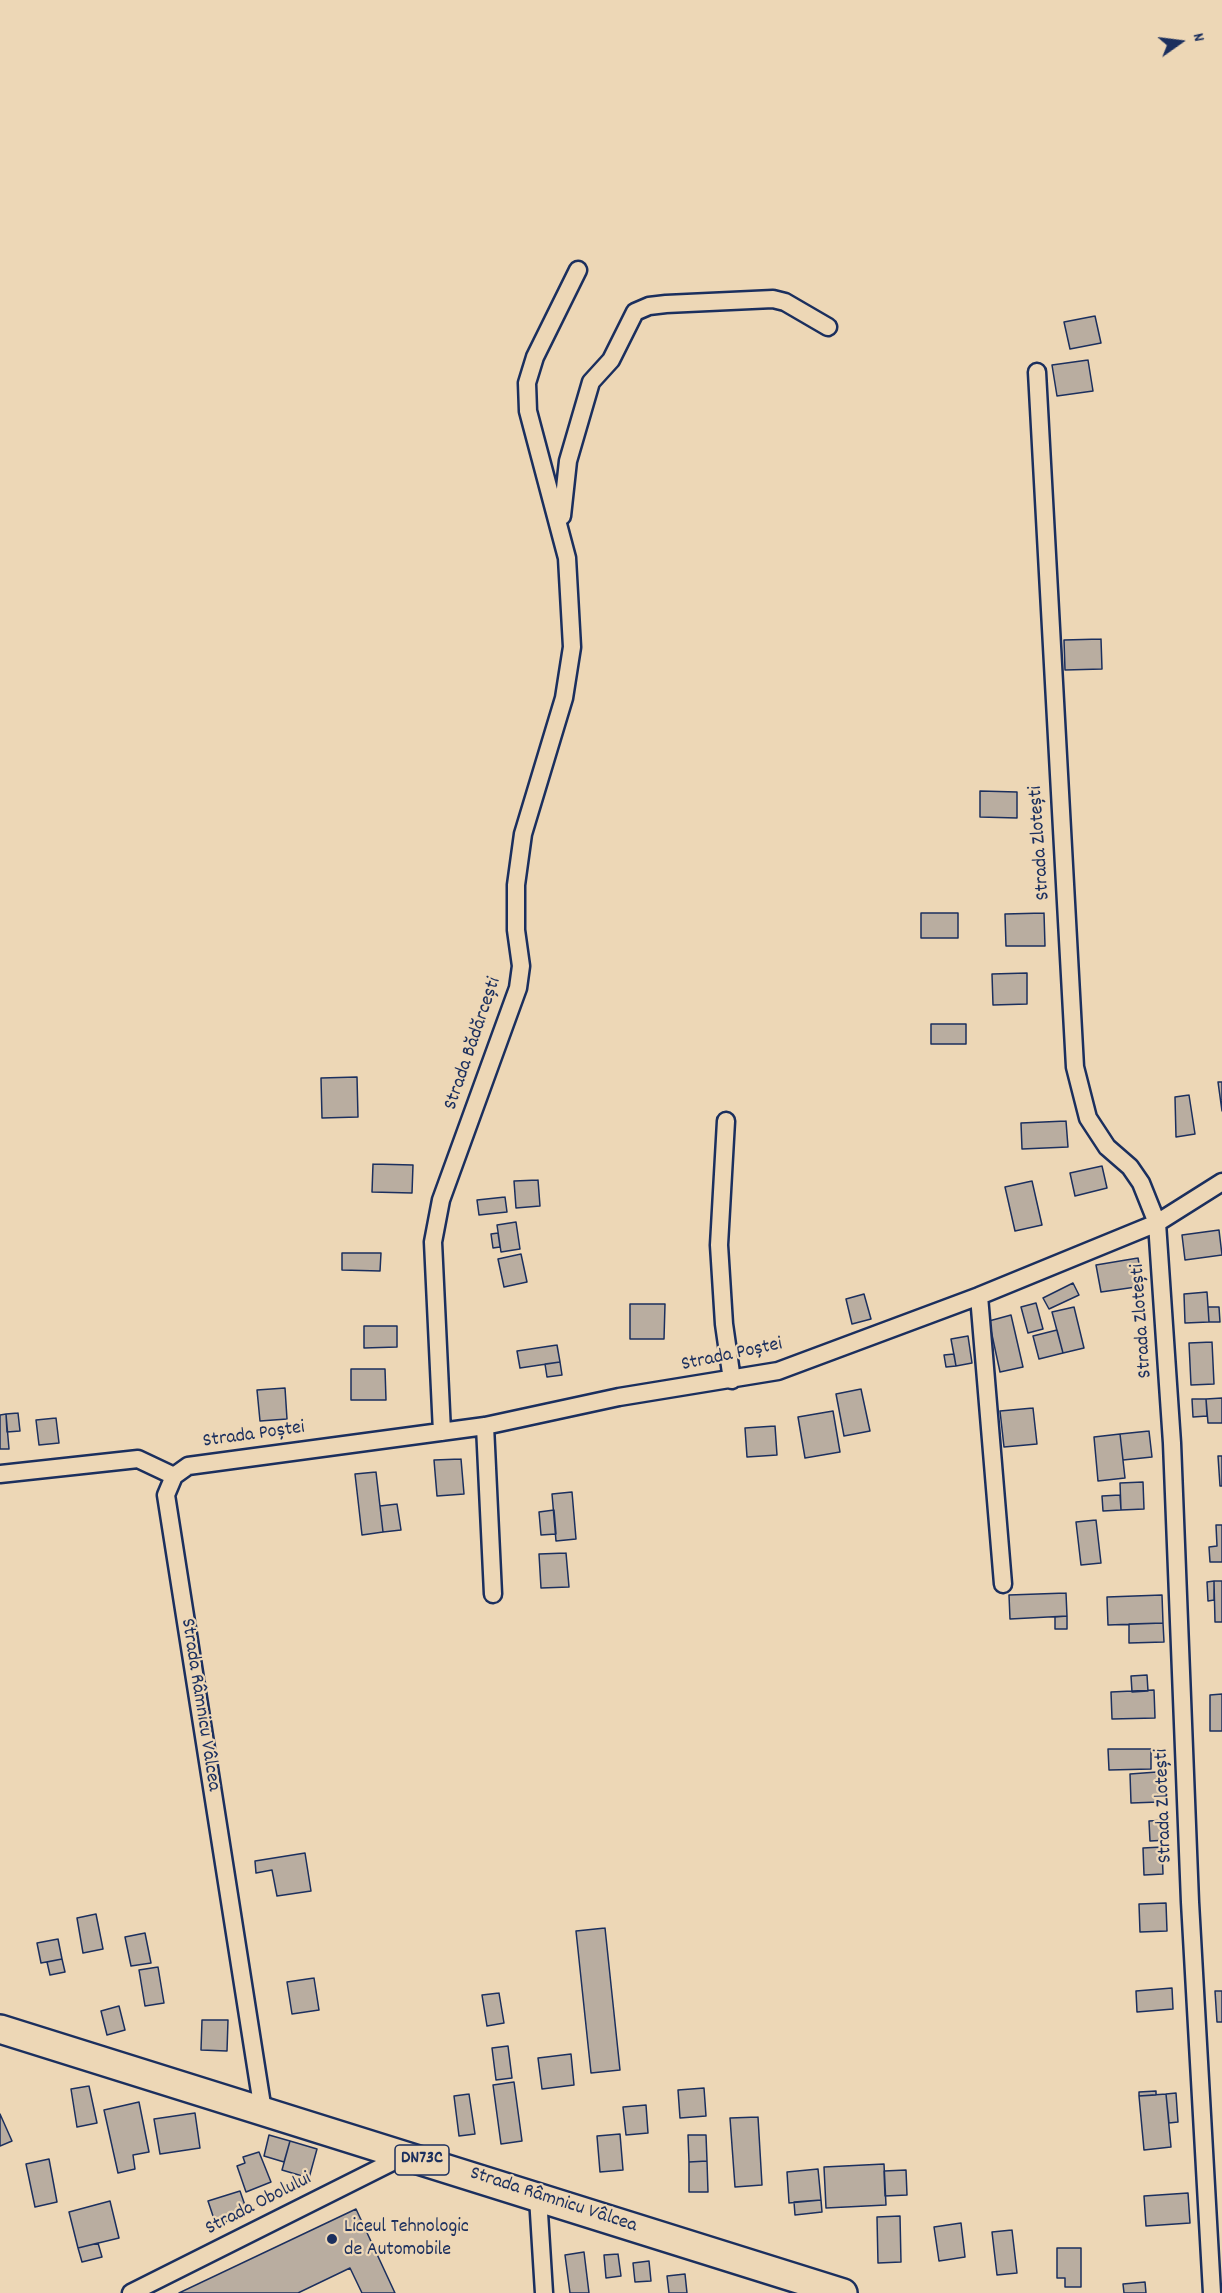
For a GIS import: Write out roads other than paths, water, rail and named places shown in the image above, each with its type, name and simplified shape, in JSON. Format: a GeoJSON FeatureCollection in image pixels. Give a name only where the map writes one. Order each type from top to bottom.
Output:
{"type":"FeatureCollection","features":[{"type":"Feature","properties":{"kind":"main road","name":"Strada Râmnicu Vâlcea"},"geometry":{"type":"LineString","coordinates":[[0,2029],[843,2293]]}},
{"type":"Feature","properties":{"kind":"street","name":"Strada Bădărcești"},"geometry":{"type":"LineString","coordinates":[[442,1432],[433,1242],[441,1200],[518,988],[520,966],[516,930],[516,885],[522,834],[564,698],[572,648],[567,558],[528,411],[527,383],[535,357],[578,270]]}},
{"type":"Feature","properties":{"kind":"street","name":"Strada Bădărcești"},"geometry":{"type":"LineString","coordinates":[[561,529],[568,461],[591,382],[600,369],[611,360],[635,312],[649,306],[666,304],[773,299],[785,302],[828,327]]}},
{"type":"Feature","properties":{"kind":"street","name":"Strada Zlotești"},"geometry":{"type":"LineString","coordinates":[[1037,372],[1075,1067],[1088,1118],[1107,1147],[1130,1167],[1141,1183],[1157,1223],[1172,1443],[1190,1902],[1212,2293]]}},
{"type":"Feature","properties":{"kind":"street"},"geometry":{"type":"LineString","coordinates":[[726,1122],[719,1245],[724,1324],[732,1380]]}},
{"type":"Feature","properties":{"kind":"street","name":"Strada Poștei"},"geometry":{"type":"LineString","coordinates":[[174,1476],[188,1466],[485,1426],[619,1397],[777,1371],[979,1296],[1157,1223],[1222,1182]]}},
{"type":"Feature","properties":{"kind":"street"},"geometry":{"type":"LineString","coordinates":[[979,1296],[1003,1584]]}},
{"type":"Feature","properties":{"kind":"street"},"geometry":{"type":"LineString","coordinates":[[485,1426],[494,1594]]}},
{"type":"Feature","properties":{"kind":"street"},"geometry":{"type":"LineString","coordinates":[[0,1474],[138,1459],[174,1476]]}},
{"type":"Feature","properties":{"kind":"street","name":"Strada Râmnicu Vâlcea"},"geometry":{"type":"LineString","coordinates":[[174,1476],[166,1496],[263,2111]]}},
{"type":"Feature","properties":{"kind":"street","name":"Strada Obolului"},"geometry":{"type":"LineString","coordinates":[[131,2293],[406,2155]]}},
{"type":"Feature","properties":{"kind":"street"},"geometry":{"type":"LineString","coordinates":[[538,2197],[544,2293]]}},
{"type":"Feature","properties":{"kind":"place","name":"Liceul Tehnologic de Automobile"},"geometry":{"type":"Point","coordinates":[332,2239]}}]}
